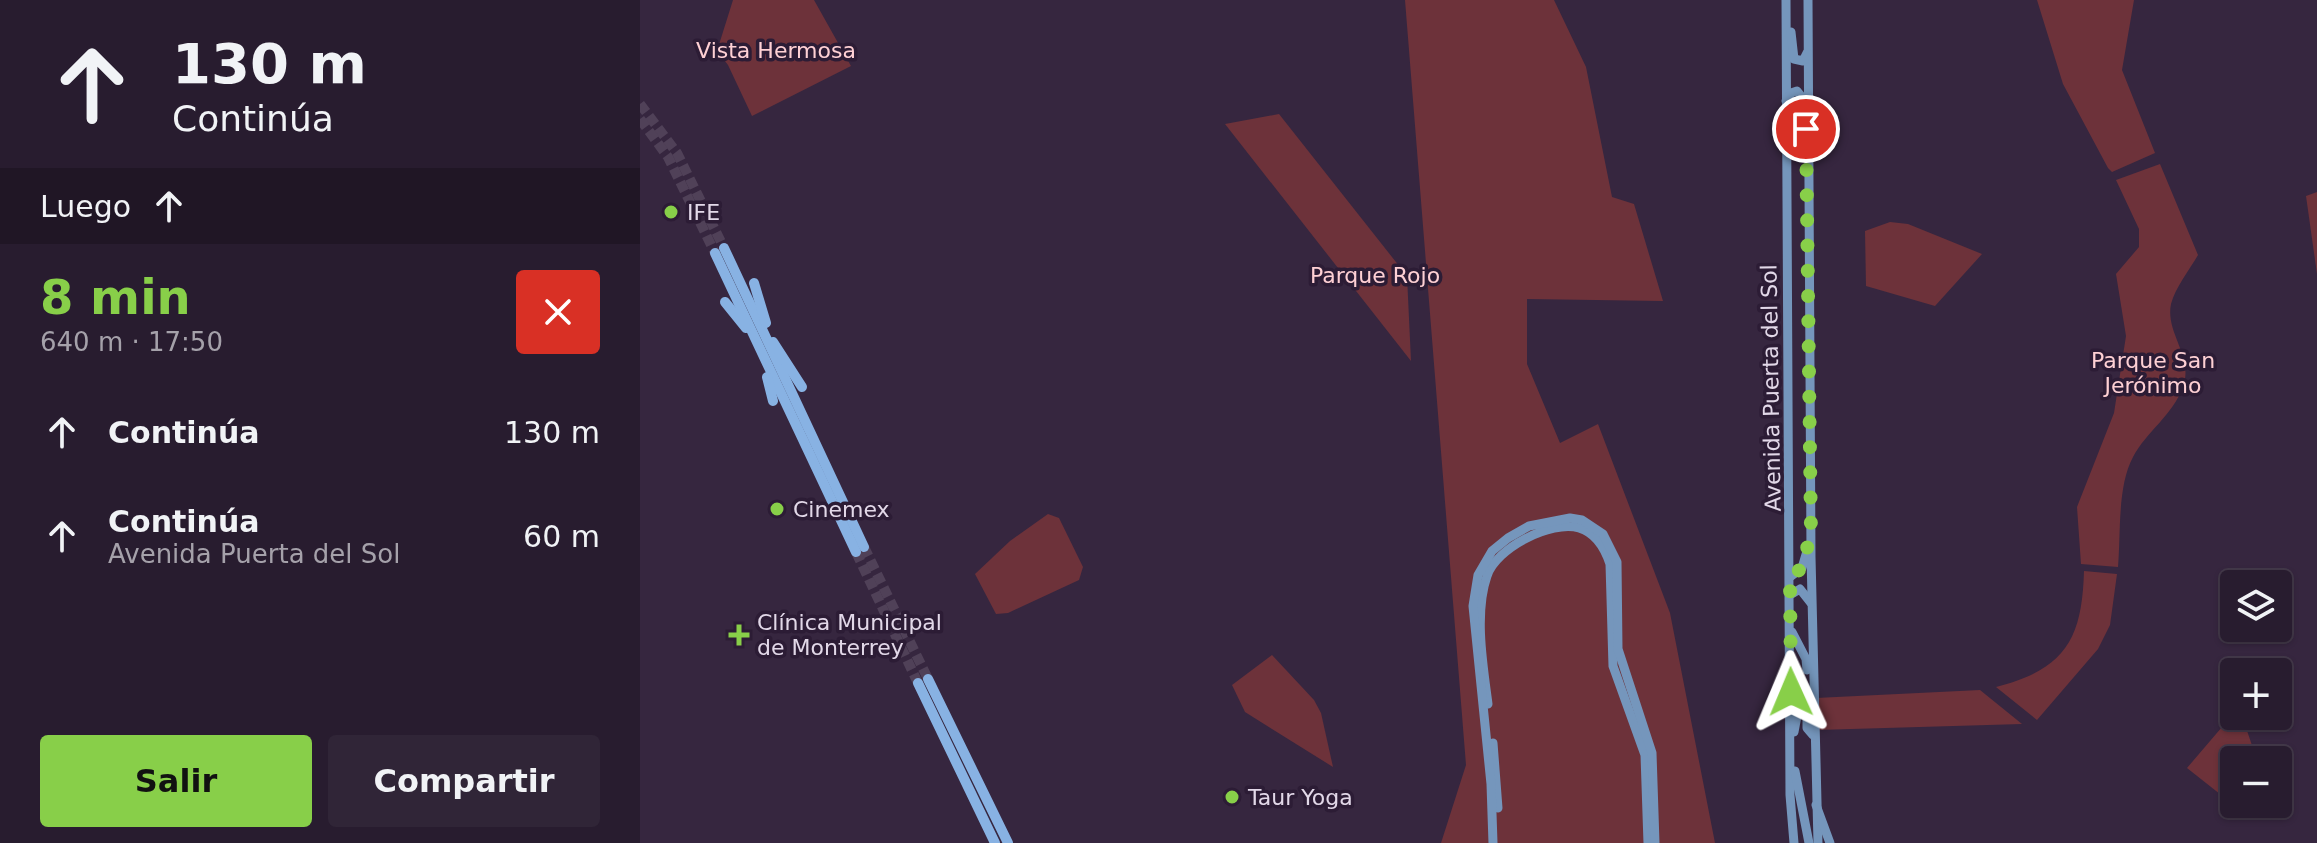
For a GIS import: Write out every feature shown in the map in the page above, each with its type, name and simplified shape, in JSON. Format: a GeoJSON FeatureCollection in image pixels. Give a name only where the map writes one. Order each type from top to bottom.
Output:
{"type":"FeatureCollection","features":[{"type":"Feature","properties":{"kind":"main road","name":"Avenida Puerta del Sol"},"geometry":{"type":"LineString","coordinates":[[1786,0],[1792,770]]}},
{"type":"Feature","properties":{"kind":"main road","name":"Avenida Puerta del Sol"},"geometry":{"type":"LineString","coordinates":[[1808,0],[1810,696]]}},
{"type":"Feature","properties":{"kind":"main road"},"geometry":{"type":"LineString","coordinates":[[1787,18],[1794,59],[1803,61],[1807,53]]}},
{"type":"Feature","properties":{"kind":"main road"},"geometry":{"type":"LineString","coordinates":[[1786,102],[1793,91],[1800,93],[1806,129]]}},
{"type":"Feature","properties":{"kind":"main road"},"geometry":{"type":"LineString","coordinates":[[720,250],[764,329],[860,550],[766,360],[720,250]]}},
{"type":"Feature","properties":{"kind":"main road"},"geometry":{"type":"LineString","coordinates":[[754,283],[765,317],[764,329]]}},
{"type":"Feature","properties":{"kind":"main road"},"geometry":{"type":"LineString","coordinates":[[725,302],[756,338]]}},
{"type":"Feature","properties":{"kind":"main road"},"geometry":{"type":"LineString","coordinates":[[769,340],[781,350],[802,387]]}},
{"type":"Feature","properties":{"kind":"main road"},"geometry":{"type":"LineString","coordinates":[[766,360],[773,401]]}},
{"type":"Feature","properties":{"kind":"main road"},"geometry":{"type":"LineString","coordinates":[[1496,843],[1473,606],[1478,575],[1492,551],[1508,538],[1529,526],[1570,518],[1582,520],[1603,534],[1617,562],[1618,649],[1652,753],[1655,843]]}},
{"type":"Feature","properties":{"kind":"main road"},"geometry":{"type":"LineString","coordinates":[[1496,843],[1498,783],[1481,605],[1486,577],[1501,553],[1515,544],[1569,526],[1581,528],[1597,541],[1610,564],[1613,666],[1645,755],[1648,843]]}},
{"type":"Feature","properties":{"kind":"main road"},"geometry":{"type":"LineString","coordinates":[[1790,577],[1802,568],[1811,533]]}},
{"type":"Feature","properties":{"kind":"main road"},"geometry":{"type":"LineString","coordinates":[[1790,595],[1800,589],[1812,606]]}},
{"type":"Feature","properties":{"kind":"main road"},"geometry":{"type":"LineString","coordinates":[[1790,629],[1807,664],[1810,696],[1807,728],[1813,735],[1818,843]]}},
{"type":"Feature","properties":{"kind":"main road"},"geometry":{"type":"LineString","coordinates":[[1799,644],[1812,639]]}},
{"type":"Feature","properties":{"kind":"main road"},"geometry":{"type":"LineString","coordinates":[[995,843],[923,681],[1008,843]]}},
{"type":"Feature","properties":{"kind":"main road"},"geometry":{"type":"LineString","coordinates":[[1791,735],[1799,703],[1810,696]]}},
{"type":"Feature","properties":{"kind":"main road"},"geometry":{"type":"LineString","coordinates":[[1792,770],[1790,795],[1794,843]]}},
{"type":"Feature","properties":{"kind":"main road"},"geometry":{"type":"LineString","coordinates":[[1792,770],[1809,843]]}},
{"type":"Feature","properties":{"kind":"main road"},"geometry":{"type":"LineString","coordinates":[[1815,804],[1830,843]]}},
{"type":"Feature","properties":{"kind":"green space","name":"Vista Hermosa"},"geometry":{"type":"Polygon","coordinates":[[[733,0],[814,0],[851,66],[752,116],[728,65],[717,51],[733,0]]]}},
{"type":"Feature","properties":{"kind":"green space"},"geometry":{"type":"Polygon","coordinates":[[[1405,0],[1554,0],[1586,67],[1612,197],[1634,204],[1663,301],[1527,299],[1527,364],[1560,443],[1598,424],[1670,613],[1715,843],[1441,843],[1466,765],[1405,0]]]}},
{"type":"Feature","properties":{"kind":"green space"},"geometry":{"type":"Polygon","coordinates":[[[2037,0],[2134,0],[2122,70],[2155,153],[2112,172],[2108,168],[2063,84],[2037,0]]]}},
{"type":"Feature","properties":{"kind":"green space","name":"Parque Rojo"},"geometry":{"type":"Polygon","coordinates":[[[1279,114],[1407,276],[1411,361],[1225,124],[1279,114]]]}},
{"type":"Feature","properties":{"kind":"green space","name":"Parque San Jerónimo"},"geometry":{"type":"Polygon","coordinates":[[[2160,164],[2198,255],[2171,304],[2172,325],[2185,365],[2183,387],[2166,415],[2139,448],[2128,469],[2122,496],[2118,567],[2081,564],[2077,507],[2114,413],[2126,336],[2116,274],[2139,247],[2139,229],[2116,180],[2160,164]]]}},
{"type":"Feature","properties":{"kind":"green space"},"geometry":{"type":"Polygon","coordinates":[[[2317,192],[2317,274],[2306,196],[2317,192]]]}},
{"type":"Feature","properties":{"kind":"green space"},"geometry":{"type":"Polygon","coordinates":[[[1890,222],[1908,224],[1982,254],[1935,306],[1866,286],[1865,231],[1890,222]]]}},
{"type":"Feature","properties":{"kind":"green space"},"geometry":{"type":"Polygon","coordinates":[[[1048,514],[1059,518],[1083,567],[1079,580],[1008,613],[996,614],[975,574],[1010,541],[1048,514]]]}},
{"type":"Feature","properties":{"kind":"green space"},"geometry":{"type":"Polygon","coordinates":[[[2084,571],[2117,574],[2110,625],[2098,649],[2037,720],[1996,687],[2039,671],[2054,661],[2065,648],[2079,616],[2084,571]]]}},
{"type":"Feature","properties":{"kind":"green space"},"geometry":{"type":"Polygon","coordinates":[[[1272,655],[1314,700],[1321,713],[1333,767],[1245,712],[1232,685],[1272,655]]]}},
{"type":"Feature","properties":{"kind":"green space"},"geometry":{"type":"Polygon","coordinates":[[[1980,690],[2022,724],[1817,730],[1816,698],[1980,690]]]}},
{"type":"Feature","properties":{"kind":"green space"},"geometry":{"type":"Polygon","coordinates":[[[2220,729],[2247,730],[2252,746],[2220,746],[2220,794],[2187,768],[2220,729]]]}},
{"type":"Feature","properties":{"kind":"tunnel"},"geometry":{"type":"LineString","coordinates":[[640,104],[677,153],[724,248]]}},
{"type":"Feature","properties":{"kind":"tunnel"},"geometry":{"type":"LineString","coordinates":[[640,119],[668,157],[715,253]]}},
{"type":"Feature","properties":{"kind":"tunnel"},"geometry":{"type":"LineString","coordinates":[[864,547],[928,679]]}},
{"type":"Feature","properties":{"kind":"tunnel"},"geometry":{"type":"LineString","coordinates":[[856,552],[918,683]]}},
{"type":"Feature","properties":{"kind":"place","name":"IFE"},"geometry":{"type":"Point","coordinates":[671,212]}},
{"type":"Feature","properties":{"kind":"place","name":"Cinemex"},"geometry":{"type":"Point","coordinates":[777,509]}},
{"type":"Feature","properties":{"kind":"place","name":"Clínica Municipal de Monterrey"},"geometry":{"type":"Point","coordinates":[739,635]}},
{"type":"Feature","properties":{"kind":"place","name":"Taur Yoga"},"geometry":{"type":"Point","coordinates":[1232,797]}},
{"type":"Feature","properties":{"kind":"route"},"geometry":{"type":"LineString","coordinates":[[1791,692],[1790,577],[1802,568],[1811,533],[1806,129]]}}]}
